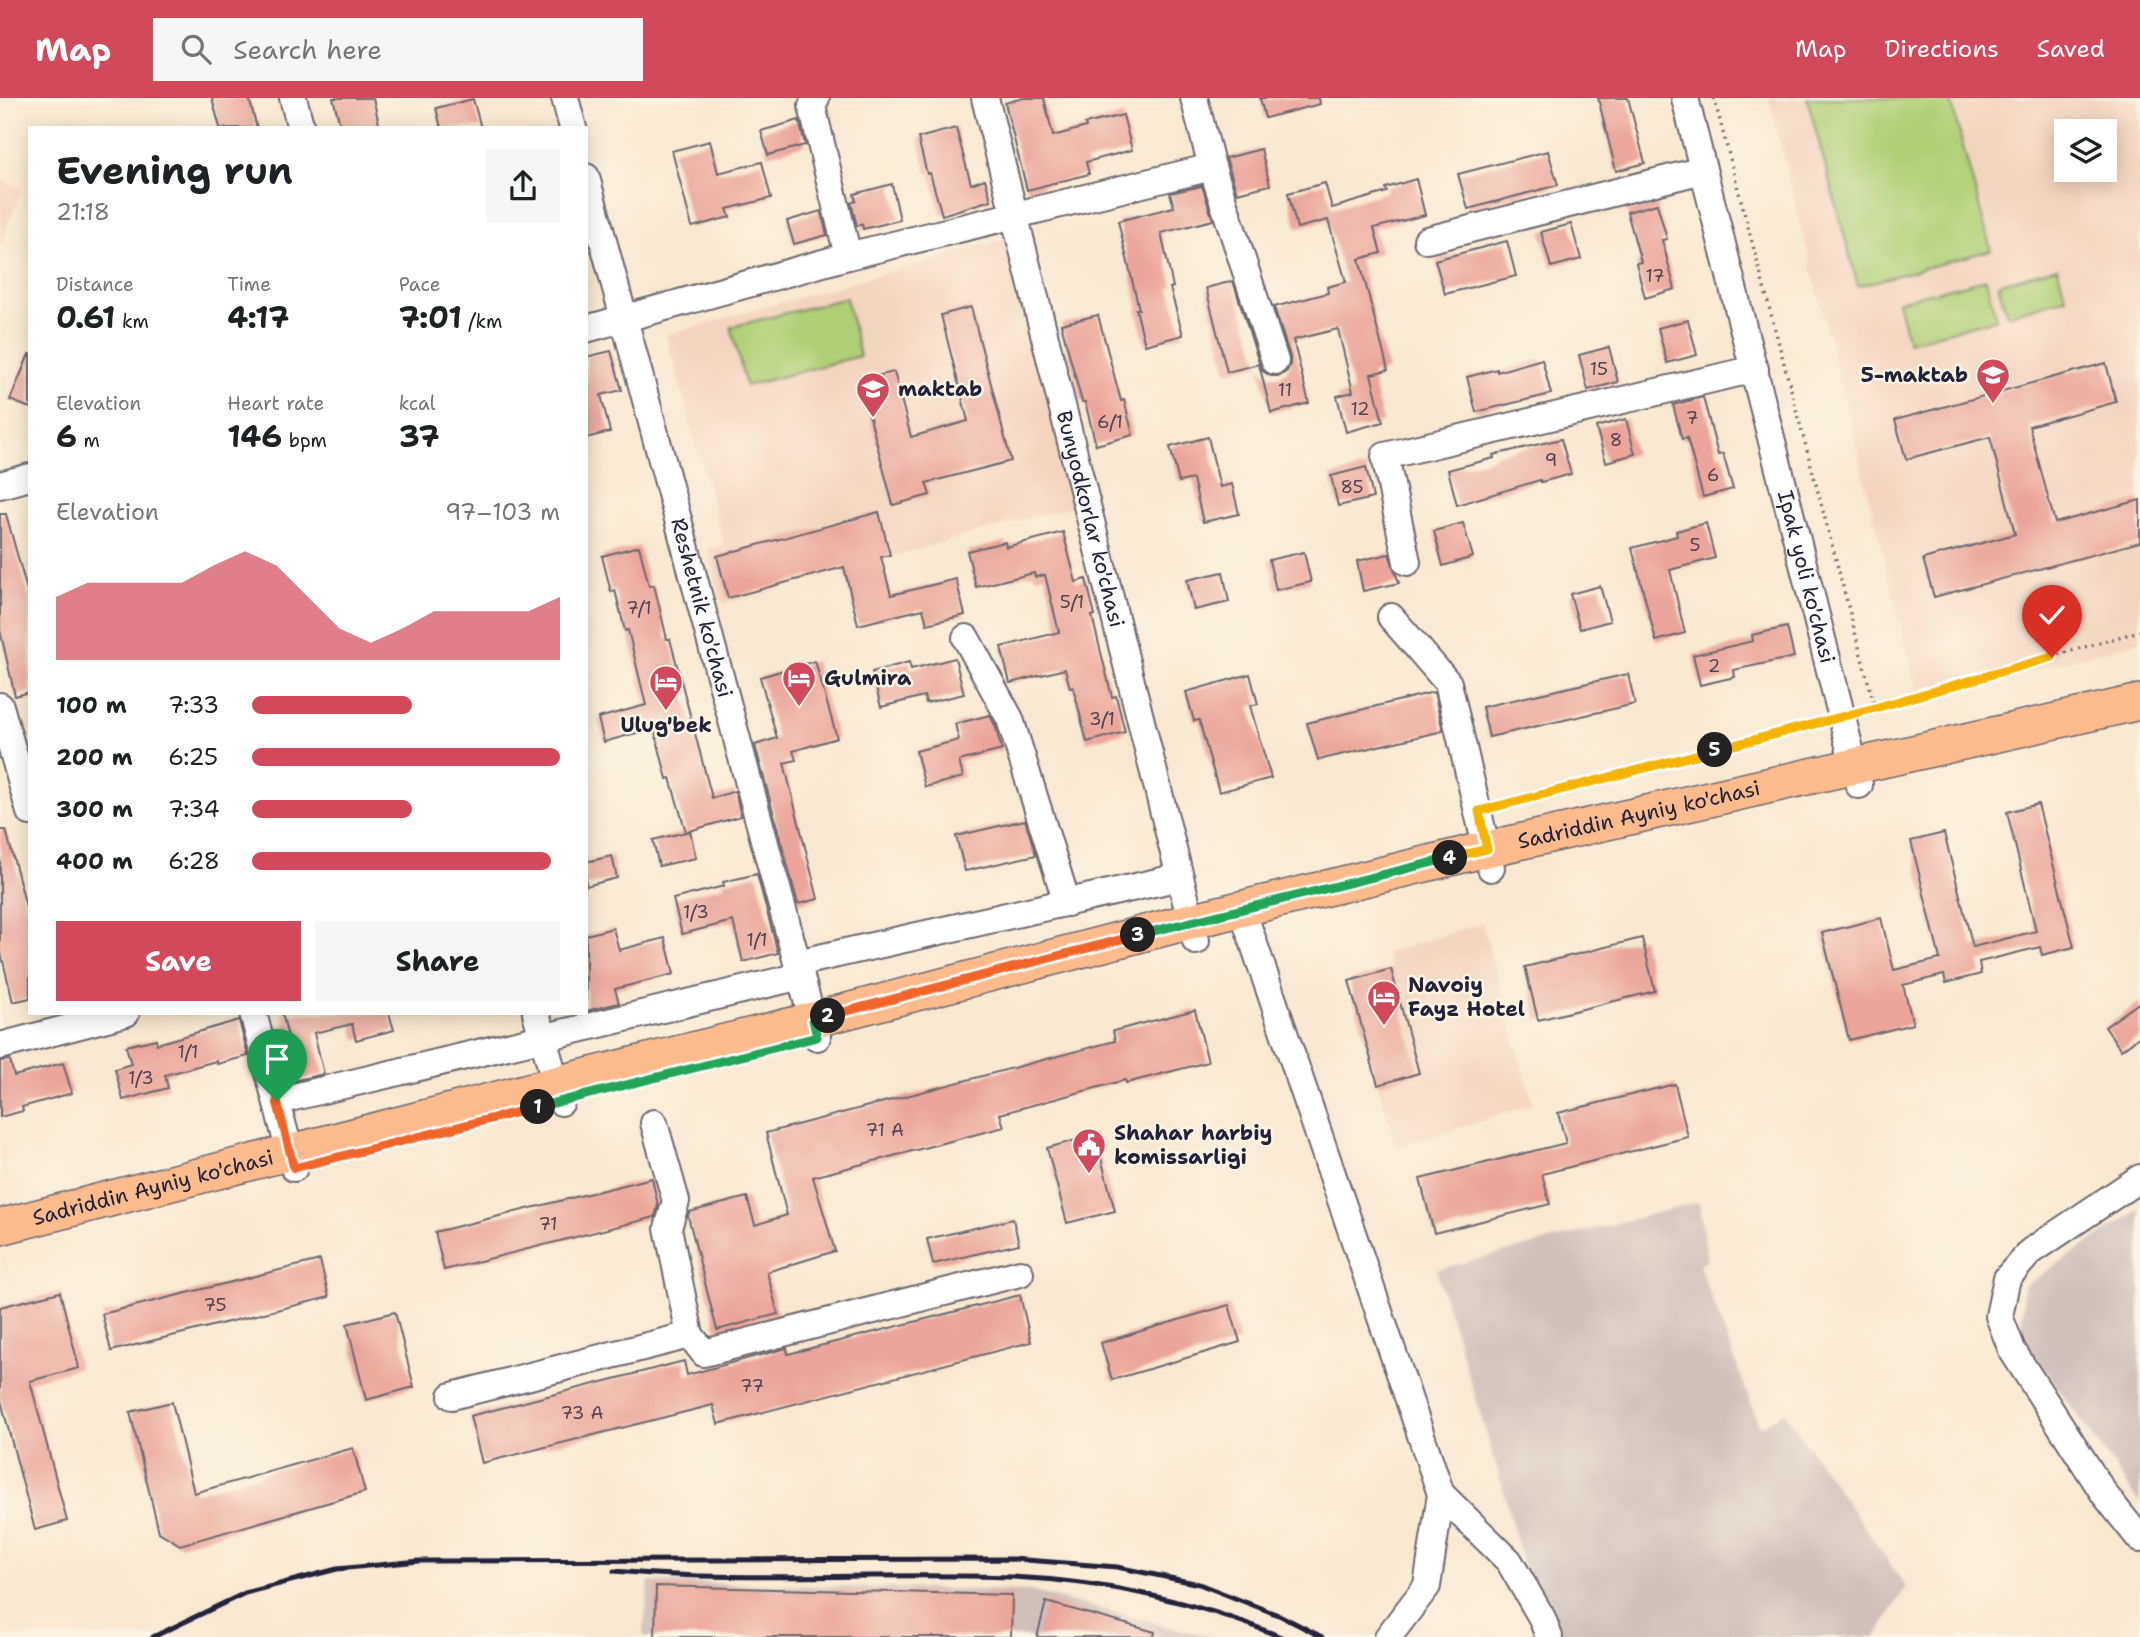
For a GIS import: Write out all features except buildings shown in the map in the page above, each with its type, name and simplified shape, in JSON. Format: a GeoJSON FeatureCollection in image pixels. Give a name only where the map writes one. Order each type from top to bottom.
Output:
{"type":"FeatureCollection","features":[{"type":"Feature","properties":{"kind":"main road","name":"Sadriddin Ayniy ko'chasi"},"geometry":{"type":"LineString","coordinates":[[0,1227],[292,1160],[1194,931],[1489,858],[1856,775],[2140,702]]}},
{"type":"Feature","properties":{"kind":"main road","name":"Sadriddin Ayniy ko'chasi"},"geometry":{"type":"LineString","coordinates":[[1856,775],[2140,723]]}},
{"type":"Feature","properties":{"kind":"main road","name":"Sadriddin Ayniy ko'chasi"},"geometry":{"type":"LineString","coordinates":[[0,1247],[292,1160]]}},
{"type":"Feature","properties":{"kind":"street"},"geometry":{"type":"LineString","coordinates":[[293,98],[300,126]]}},
{"type":"Feature","properties":{"kind":"street"},"geometry":{"type":"LineString","coordinates":[[565,98],[572,126]]}},
{"type":"Feature","properties":{"kind":"street"},"geometry":{"type":"LineString","coordinates":[[816,98],[812,106],[848,256]]}},
{"type":"Feature","properties":{"kind":"street","name":"Bunyodkorlar ko'chasi"},"geometry":{"type":"LineString","coordinates":[[985,98],[1194,931]]}},
{"type":"Feature","properties":{"kind":"street"},"geometry":{"type":"LineString","coordinates":[[1194,98],[1212,167],[1275,361]]}},
{"type":"Feature","properties":{"kind":"street","name":"Ipak yoli ko'chasi"},"geometry":{"type":"LineString","coordinates":[[1685,98],[1856,775]]}},
{"type":"Feature","properties":{"kind":"street"},"geometry":{"type":"LineString","coordinates":[[588,329],[848,256],[1212,167]]}},
{"type":"Feature","properties":{"kind":"street"},"geometry":{"type":"LineString","coordinates":[[1427,240],[1703,170]]}},
{"type":"Feature","properties":{"kind":"street","name":"Reshetnik ko'chasi"},"geometry":{"type":"LineString","coordinates":[[588,185],[815,1029]]}},
{"type":"Feature","properties":{"kind":"street"},"geometry":{"type":"LineString","coordinates":[[1407,562],[1385,456],[1755,369]]}},
{"type":"Feature","properties":{"kind":"street"},"geometry":{"type":"LineString","coordinates":[[0,485],[28,478]]}},
{"type":"Feature","properties":{"kind":"street"},"geometry":{"type":"LineString","coordinates":[[1391,617],[1448,683],[1489,858]]}},
{"type":"Feature","properties":{"kind":"street"},"geometry":{"type":"LineString","coordinates":[[966,638],[1010,719],[1067,903]]}},
{"type":"Feature","properties":{"kind":"street"},"geometry":{"type":"LineString","coordinates":[[0,706],[4,739],[28,806]]}},
{"type":"Feature","properties":{"kind":"street"},"geometry":{"type":"LineString","coordinates":[[588,1015],[799,970],[1180,877]]}},
{"type":"Feature","properties":{"kind":"street"},"geometry":{"type":"LineString","coordinates":[[1245,919],[1441,1494],[1510,1562],[1542,1618],[1549,1637]]}},
{"type":"Feature","properties":{"kind":"street"},"geometry":{"type":"LineString","coordinates":[[0,1046],[88,1018],[111,1015]]}},
{"type":"Feature","properties":{"kind":"street"},"geometry":{"type":"LineString","coordinates":[[254,1015],[292,1160]]}},
{"type":"Feature","properties":{"kind":"street"},"geometry":{"type":"LineString","coordinates":[[277,1101],[540,1025],[587,1015]]}},
{"type":"Feature","properties":{"kind":"street"},"geometry":{"type":"LineString","coordinates":[[540,1025],[558,1093]]}},
{"type":"Feature","properties":{"kind":"street"},"geometry":{"type":"LineString","coordinates":[[654,1122],[676,1201],[668,1228],[691,1335],[704,1353],[1020,1273]]}},
{"type":"Feature","properties":{"kind":"street"},"geometry":{"type":"LineString","coordinates":[[2138,1535],[2105,1495],[2012,1350],[1999,1315],[2007,1278],[2030,1252],[2140,1178]]}},
{"type":"Feature","properties":{"kind":"street"},"geometry":{"type":"LineString","coordinates":[[452,1396],[691,1335]]}},
{"type":"Feature","properties":{"kind":"street"},"geometry":{"type":"LineString","coordinates":[[1388,1637],[1427,1586],[1441,1494]]}},
{"type":"Feature","properties":{"kind":"path"},"geometry":{"type":"LineString","coordinates":[[1714,98],[1875,708]]}},
{"type":"Feature","properties":{"kind":"path"},"geometry":{"type":"LineString","coordinates":[[1479,811],[1842,717],[2140,631]]}},
{"type":"Feature","properties":{"kind":"shaded area","name":"5-maktab"},"geometry":{"type":"Polygon","coordinates":[[[1769,98],[2137,98],[2140,109],[2140,641],[1920,701],[1769,98]]]}},
{"type":"Feature","properties":{"kind":"shaded area"},"geometry":{"type":"Polygon","coordinates":[[[0,179],[22,188],[0,248],[0,179]]]}},
{"type":"Feature","properties":{"kind":"shaded area","name":"maktab"},"geometry":{"type":"Polygon","coordinates":[[[1006,239],[1079,504],[723,604],[708,549],[724,544],[666,335],[1006,239]]]}},
{"type":"Feature","properties":{"kind":"shaded area"},"geometry":{"type":"Polygon","coordinates":[[[1482,923],[1533,1104],[1396,1148],[1349,981],[1391,969],[1386,953],[1482,923]]]}},
{"type":"Feature","properties":{"kind":"shaded area"},"geometry":{"type":"Polygon","coordinates":[[[1699,1202],[1707,1261],[1699,1265],[1760,1427],[1784,1412],[1906,1587],[1876,1637],[1562,1637],[1551,1605],[1523,1565],[1502,1485],[1436,1270],[1699,1202]]]}},
{"type":"Feature","properties":{"kind":"shaded area"},"geometry":{"type":"Polygon","coordinates":[[[2140,1209],[2140,1503],[2021,1336],[2024,1286],[2140,1209]]]}},
{"type":"Feature","properties":{"kind":"shaded area"},"geometry":{"type":"Polygon","coordinates":[[[649,1582],[1030,1591],[1211,1637],[643,1637],[649,1582]]]}},
{"type":"Feature","properties":{"kind":"green space"},"geometry":{"type":"Polygon","coordinates":[[[1807,98],[1950,98],[1991,250],[1858,286],[1807,98]]]}},
{"type":"Feature","properties":{"kind":"green space"},"geometry":{"type":"Polygon","coordinates":[[[2057,267],[2066,298],[2007,315],[1998,284],[2057,267]]]}},
{"type":"Feature","properties":{"kind":"green space"},"geometry":{"type":"Polygon","coordinates":[[[1986,279],[1996,319],[1908,342],[1898,301],[1986,279]]]}},
{"type":"Feature","properties":{"kind":"green space"},"geometry":{"type":"Polygon","coordinates":[[[846,298],[860,356],[746,386],[731,327],[846,298]]]}},
{"type":"Feature","properties":{"kind":"railway"},"geometry":{"type":"LineString","coordinates":[[153,1637],[245,1593],[337,1569],[419,1561],[1013,1559],[1117,1567],[1199,1584],[1281,1616],[1322,1637]]}},
{"type":"Feature","properties":{"kind":"railway"},"geometry":{"type":"LineString","coordinates":[[614,1571],[763,1577],[962,1576],[1046,1579],[1115,1588],[1183,1603],[1281,1637]]}},
{"type":"Feature","properties":{"kind":"place","name":"5-maktab"},"geometry":{"type":"Point","coordinates":[1993,405]}},
{"type":"Feature","properties":{"kind":"place","name":"maktab"},"geometry":{"type":"Point","coordinates":[873,419]}},
{"type":"Feature","properties":{"kind":"place","name":"Gulmira"},"geometry":{"type":"Point","coordinates":[799,708]}},
{"type":"Feature","properties":{"kind":"place","name":"Ulug'bek"},"geometry":{"type":"Point","coordinates":[666,712]}},
{"type":"Feature","properties":{"kind":"place","name":"Navoiy Fayz Hotel"},"geometry":{"type":"Point","coordinates":[1384,1027]}},
{"type":"Feature","properties":{"kind":"place","name":"Shahar harbiy komissarligi"},"geometry":{"type":"Point","coordinates":[1089,1175]}},
{"type":"Feature","properties":{"kind":"route"},"geometry":{"type":"LineString","coordinates":[[277,1101],[294,1168],[817,1037],[813,1020],[1191,921],[1487,849],[1479,811],[1875,708],[2052,657]]}}]}
